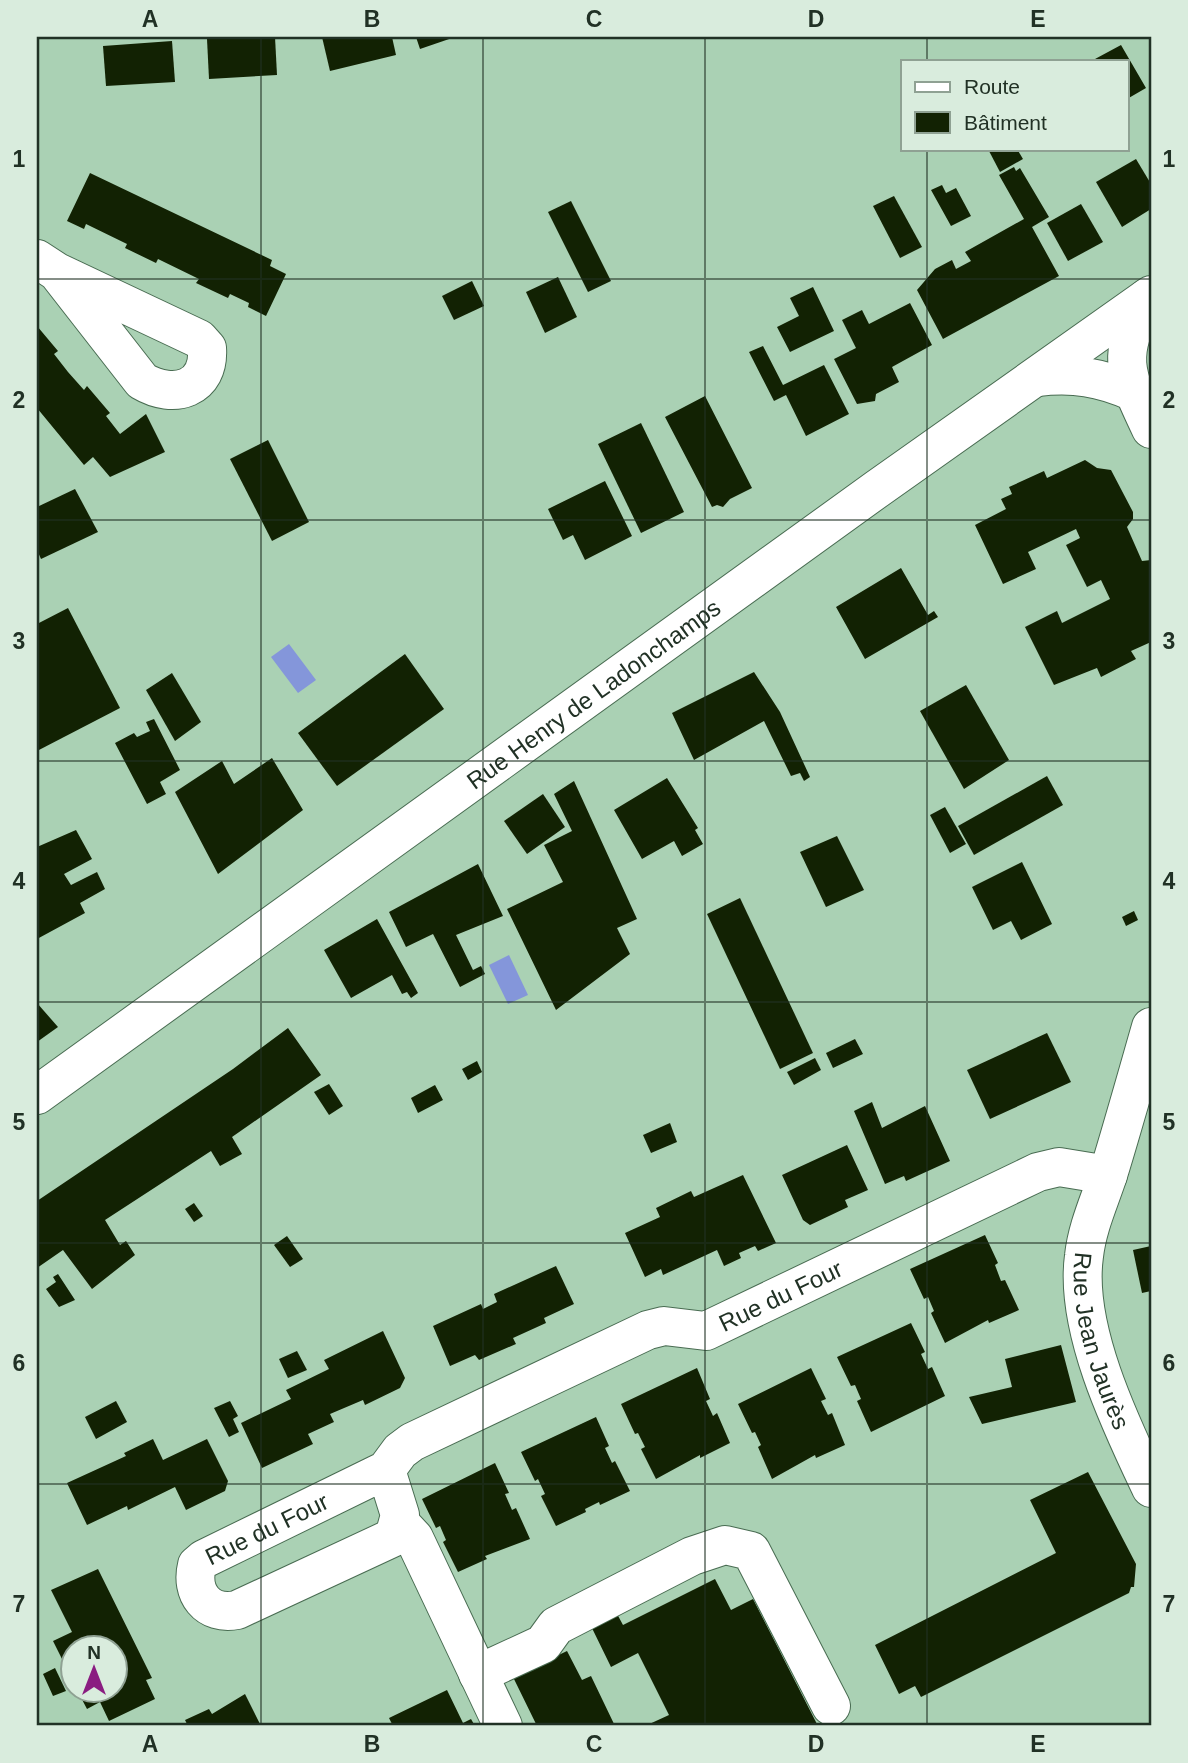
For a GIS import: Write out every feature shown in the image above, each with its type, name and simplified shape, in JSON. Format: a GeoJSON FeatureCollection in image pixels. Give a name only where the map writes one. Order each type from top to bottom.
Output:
{"type":"FeatureCollection","features":[{"type":"Feature","properties":{"kind":"street","name":"Rue Henry de Ladonchamps"},"geometry":{"type":"LineString","coordinates":[[37,1095],[1149,297]]}},
{"type":"Feature","properties":{"kind":"street"},"geometry":{"type":"LineString","coordinates":[[1149,297],[1129,333],[1126,359],[1133,392],[1151,429]]}},
{"type":"Feature","properties":{"kind":"street"},"geometry":{"type":"LineString","coordinates":[[1037,377],[1083,375],[1105,379],[1133,392]]}},
{"type":"Feature","properties":{"kind":"street","name":"Rue Jean Jaurès"},"geometry":{"type":"LineString","coordinates":[[1151,1027],[1084,1256],[1083,1286],[1100,1366],[1113,1404],[1151,1489]]}},
{"type":"Feature","properties":{"kind":"street","name":"Rue du Four"},"geometry":{"type":"LineString","coordinates":[[400,1523],[394,1537],[385,1543],[237,1610],[215,1611],[207,1606],[195,1582],[197,1565],[204,1559],[386,1470],[400,1451],[412,1442],[648,1330],[664,1326],[706,1331],[1038,1172],[1059,1167],[1108,1175]]}},
{"type":"Feature","properties":{"kind":"street"},"geometry":{"type":"LineString","coordinates":[[386,1470],[398,1506],[400,1523],[414,1538],[503,1726]]}},
{"type":"Feature","properties":{"kind":"street"},"geometry":{"type":"LineString","coordinates":[[478,1674],[543,1644],[556,1626],[692,1556],[725,1545],[751,1551],[831,1706]]}},
{"type":"Feature","properties":{"kind":"water"},"geometry":{"type":"Polygon","coordinates":[[[289,644],[316,680],[298,693],[271,657],[289,644]]]}},
{"type":"Feature","properties":{"kind":"water"},"geometry":{"type":"Polygon","coordinates":[[[509,955],[528,995],[508,1004],[489,965],[509,955]]]}},
{"type":"Feature","properties":{"kind":"building"},"geometry":{"type":"Polygon","coordinates":[[[275,37],[277,75],[209,79],[207,39],[275,37]]]}},
{"type":"Feature","properties":{"kind":"building"},"geometry":{"type":"Polygon","coordinates":[[[322,37],[392,37],[396,55],[330,71],[322,37]]]}},
{"type":"Feature","properties":{"kind":"building"},"geometry":{"type":"Polygon","coordinates":[[[416,37],[455,37],[420,49],[416,37]]]}},
{"type":"Feature","properties":{"kind":"building"},"geometry":{"type":"Polygon","coordinates":[[[172,41],[175,82],[106,86],[103,46],[172,41]]]}},
{"type":"Feature","properties":{"kind":"building"},"geometry":{"type":"Polygon","coordinates":[[[1121,45],[1146,88],[1128,98],[1128,60],[1095,59],[1121,45]]]}},
{"type":"Feature","properties":{"kind":"building"},"geometry":{"type":"Polygon","coordinates":[[[1018,150],[1023,159],[1000,172],[989,151],[1018,150]]]}},
{"type":"Feature","properties":{"kind":"building"},"geometry":{"type":"Polygon","coordinates":[[[1136,159],[1151,184],[1151,209],[1122,227],[1096,182],[1136,159]]]}},
{"type":"Feature","properties":{"kind":"building"},"geometry":{"type":"Polygon","coordinates":[[[1014,167],[1016,171],[1020,168],[1049,217],[1032,227],[1059,276],[943,339],[917,290],[935,269],[952,260],[956,269],[971,261],[965,252],[1024,219],[999,175],[1014,167]]]}},
{"type":"Feature","properties":{"kind":"building"},"geometry":{"type":"Polygon","coordinates":[[[90,173],[272,260],[270,266],[286,274],[266,316],[248,307],[249,303],[230,294],[228,298],[196,283],[199,279],[158,259],[156,263],[125,248],[127,244],[86,224],[84,229],[67,221],[90,173]]]}},
{"type":"Feature","properties":{"kind":"building"},"geometry":{"type":"Polygon","coordinates":[[[942,185],[946,193],[956,188],[971,216],[951,226],[931,190],[942,185]]]}},
{"type":"Feature","properties":{"kind":"building"},"geometry":{"type":"Polygon","coordinates":[[[894,196],[922,247],[900,258],[873,206],[894,196]]]}},
{"type":"Feature","properties":{"kind":"building"},"geometry":{"type":"Polygon","coordinates":[[[571,201],[611,281],[588,292],[548,212],[571,201]]]}},
{"type":"Feature","properties":{"kind":"building"},"geometry":{"type":"Polygon","coordinates":[[[1081,204],[1103,242],[1068,261],[1047,223],[1081,204]]]}},
{"type":"Feature","properties":{"kind":"building"},"geometry":{"type":"Polygon","coordinates":[[[558,277],[577,317],[545,333],[526,292],[558,277]]]}},
{"type":"Feature","properties":{"kind":"building"},"geometry":{"type":"Polygon","coordinates":[[[472,281],[484,306],[454,320],[442,296],[472,281]]]}},
{"type":"Feature","properties":{"kind":"building"},"geometry":{"type":"Polygon","coordinates":[[[813,287],[834,331],[790,352],[777,327],[799,316],[790,298],[813,287]]]}},
{"type":"Feature","properties":{"kind":"building"},"geometry":{"type":"Polygon","coordinates":[[[910,303],[932,345],[892,367],[899,382],[876,394],[875,401],[857,404],[834,359],[856,348],[842,320],[862,310],[869,324],[910,303]]]}},
{"type":"Feature","properties":{"kind":"building"},"geometry":{"type":"Polygon","coordinates":[[[37,326],[58,351],[54,354],[68,372],[84,390],[87,386],[110,413],[106,416],[120,434],[146,414],[165,452],[110,477],[93,457],[84,465],[37,408],[37,326]]]}},
{"type":"Feature","properties":{"kind":"building"},"geometry":{"type":"Polygon","coordinates":[[[763,346],[783,385],[824,365],[849,414],[806,436],[786,395],[774,401],[749,352],[763,346]]]}},
{"type":"Feature","properties":{"kind":"building"},"geometry":{"type":"Polygon","coordinates":[[[705,396],[752,488],[730,499],[723,507],[712,507],[665,417],[705,396]]]}},
{"type":"Feature","properties":{"kind":"building"},"geometry":{"type":"Polygon","coordinates":[[[641,423],[684,512],[641,533],[598,444],[641,423]]]}},
{"type":"Feature","properties":{"kind":"building"},"geometry":{"type":"Polygon","coordinates":[[[268,440],[309,522],[272,541],[230,459],[268,440]]]}},
{"type":"Feature","properties":{"kind":"building"},"geometry":{"type":"Polygon","coordinates":[[[1085,460],[1097,468],[1111,470],[1133,512],[1133,519],[1127,527],[1142,561],[1151,560],[1151,642],[1131,651],[1136,659],[1101,677],[1097,668],[1054,685],[1025,627],[1057,611],[1062,623],[1110,599],[1101,580],[1087,587],[1066,545],[1080,538],[1076,529],[1028,552],[1036,569],[1003,584],[975,525],[1006,509],[1001,499],[1012,494],[1009,487],[1044,471],[1047,478],[1085,460]]]}},
{"type":"Feature","properties":{"kind":"building"},"geometry":{"type":"Polygon","coordinates":[[[605,481],[632,536],[585,560],[573,535],[563,540],[548,509],[605,481]]]}},
{"type":"Feature","properties":{"kind":"building"},"geometry":{"type":"Polygon","coordinates":[[[75,489],[98,532],[41,559],[37,550],[37,507],[75,489]]]}},
{"type":"Feature","properties":{"kind":"building"},"geometry":{"type":"Polygon","coordinates":[[[901,568],[928,615],[934,611],[938,617],[865,659],[836,607],[901,568]]]}},
{"type":"Feature","properties":{"kind":"building"},"geometry":{"type":"Polygon","coordinates":[[[68,608],[120,708],[37,751],[37,624],[68,608]]]}},
{"type":"Feature","properties":{"kind":"building"},"geometry":{"type":"Polygon","coordinates":[[[405,654],[444,709],[337,786],[298,733],[405,654]]]}},
{"type":"Feature","properties":{"kind":"building"},"geometry":{"type":"Polygon","coordinates":[[[754,672],[780,712],[810,777],[804,781],[800,773],[791,776],[764,721],[694,760],[672,713],[754,672]]]}},
{"type":"Feature","properties":{"kind":"building"},"geometry":{"type":"Polygon","coordinates":[[[172,673],[201,722],[175,741],[146,690],[172,673]]]}},
{"type":"Feature","properties":{"kind":"building"},"geometry":{"type":"Polygon","coordinates":[[[966,685],[1009,760],[964,789],[920,711],[966,685]]]}},
{"type":"Feature","properties":{"kind":"building"},"geometry":{"type":"Polygon","coordinates":[[[154,719],[180,770],[160,782],[166,794],[147,804],[115,743],[134,733],[137,737],[150,731],[146,722],[154,719]]]}},
{"type":"Feature","properties":{"kind":"building"},"geometry":{"type":"Polygon","coordinates":[[[272,758],[303,810],[218,874],[175,792],[222,761],[234,784],[272,758]]]}},
{"type":"Feature","properties":{"kind":"building"},"geometry":{"type":"Polygon","coordinates":[[[1047,776],[1063,805],[974,855],[958,826],[1047,776]]]}},
{"type":"Feature","properties":{"kind":"building"},"geometry":{"type":"Polygon","coordinates":[[[667,778],[698,828],[695,830],[703,844],[682,856],[674,841],[642,859],[614,810],[667,778]]]}},
{"type":"Feature","properties":{"kind":"building"},"geometry":{"type":"Polygon","coordinates":[[[574,781],[637,919],[617,928],[630,954],[556,1010],[507,909],[563,882],[544,845],[572,831],[554,794],[574,781]]]}},
{"type":"Feature","properties":{"kind":"building"},"geometry":{"type":"Polygon","coordinates":[[[543,794],[565,827],[527,854],[504,821],[543,794]]]}},
{"type":"Feature","properties":{"kind":"building"},"geometry":{"type":"Polygon","coordinates":[[[945,807],[966,844],[950,853],[930,815],[945,807]]]}},
{"type":"Feature","properties":{"kind":"building"},"geometry":{"type":"Polygon","coordinates":[[[76,830],[92,859],[64,874],[71,885],[97,872],[105,889],[80,903],[85,913],[37,939],[37,847],[76,830]]]}},
{"type":"Feature","properties":{"kind":"building"},"geometry":{"type":"Polygon","coordinates":[[[837,836],[864,890],[826,907],[800,852],[837,836]]]}},
{"type":"Feature","properties":{"kind":"building"},"geometry":{"type":"Polygon","coordinates":[[[1022,862],[1052,924],[1021,940],[1011,921],[993,930],[972,887],[1022,862]]]}},
{"type":"Feature","properties":{"kind":"building"},"geometry":{"type":"Polygon","coordinates":[[[478,864],[503,916],[456,935],[473,970],[481,966],[485,974],[460,987],[433,934],[406,947],[389,912],[478,864]]]}},
{"type":"Feature","properties":{"kind":"building"},"geometry":{"type":"Polygon","coordinates":[[[740,898],[813,1053],[780,1069],[707,914],[740,898]]]}},
{"type":"Feature","properties":{"kind":"building"},"geometry":{"type":"Polygon","coordinates":[[[1134,911],[1138,920],[1126,926],[1122,917],[1134,911]]]}},
{"type":"Feature","properties":{"kind":"building"},"geometry":{"type":"Polygon","coordinates":[[[377,919],[418,993],[411,998],[407,992],[402,994],[392,975],[351,998],[324,950],[377,919]]]}},
{"type":"Feature","properties":{"kind":"building"},"geometry":{"type":"Polygon","coordinates":[[[37,1003],[58,1027],[37,1042],[37,1003]]]}},
{"type":"Feature","properties":{"kind":"building"},"geometry":{"type":"Polygon","coordinates":[[[288,1028],[321,1075],[232,1137],[242,1154],[220,1166],[211,1151],[105,1220],[120,1245],[126,1241],[135,1255],[92,1289],[63,1250],[37,1268],[37,1201],[233,1069],[288,1028]]]}},
{"type":"Feature","properties":{"kind":"building"},"geometry":{"type":"Polygon","coordinates":[[[1047,1033],[1071,1082],[990,1119],[967,1070],[1047,1033]]]}},
{"type":"Feature","properties":{"kind":"building"},"geometry":{"type":"Polygon","coordinates":[[[855,1039],[863,1054],[833,1068],[826,1053],[855,1039]]]}},
{"type":"Feature","properties":{"kind":"building"},"geometry":{"type":"Polygon","coordinates":[[[815,1058],[821,1070],[794,1085],[787,1072],[815,1058]]]}},
{"type":"Feature","properties":{"kind":"building"},"geometry":{"type":"Polygon","coordinates":[[[477,1061],[482,1072],[468,1080],[462,1069],[477,1061]]]}},
{"type":"Feature","properties":{"kind":"building"},"geometry":{"type":"Polygon","coordinates":[[[329,1084],[343,1106],[329,1115],[314,1092],[329,1084]]]}},
{"type":"Feature","properties":{"kind":"building"},"geometry":{"type":"Polygon","coordinates":[[[435,1085],[443,1100],[418,1113],[411,1098],[435,1085]]]}},
{"type":"Feature","properties":{"kind":"building"},"geometry":{"type":"Polygon","coordinates":[[[872,1102],[882,1128],[925,1106],[950,1161],[906,1181],[904,1176],[885,1184],[854,1111],[872,1102]]]}},
{"type":"Feature","properties":{"kind":"building"},"geometry":{"type":"Polygon","coordinates":[[[670,1123],[677,1142],[651,1153],[643,1135],[670,1123]]]}},
{"type":"Feature","properties":{"kind":"building"},"geometry":{"type":"Polygon","coordinates":[[[847,1145],[868,1190],[845,1200],[848,1207],[810,1225],[803,1220],[782,1175],[847,1145]]]}},
{"type":"Feature","properties":{"kind":"building"},"geometry":{"type":"Polygon","coordinates":[[[743,1175],[776,1243],[758,1251],[755,1246],[739,1253],[741,1258],[724,1266],[717,1250],[663,1275],[661,1269],[645,1277],[625,1233],[660,1217],[656,1208],[691,1191],[694,1197],[743,1175]]]}},
{"type":"Feature","properties":{"kind":"building"},"geometry":{"type":"Polygon","coordinates":[[[194,1203],[203,1216],[194,1222],[185,1209],[194,1203]]]}},
{"type":"Feature","properties":{"kind":"building"},"geometry":{"type":"Polygon","coordinates":[[[985,1235],[998,1263],[995,1265],[1001,1281],[1005,1280],[1019,1310],[989,1323],[988,1320],[945,1343],[931,1313],[934,1311],[928,1297],[924,1299],[910,1269],[985,1235]]]}},
{"type":"Feature","properties":{"kind":"building"},"geometry":{"type":"Polygon","coordinates":[[[287,1236],[303,1259],[290,1267],[274,1245],[287,1236]]]}},
{"type":"Feature","properties":{"kind":"building"},"geometry":{"type":"Polygon","coordinates":[[[1151,1246],[1151,1291],[1142,1293],[1133,1250],[1151,1246]]]}},
{"type":"Feature","properties":{"kind":"building"},"geometry":{"type":"Polygon","coordinates":[[[556,1266],[574,1304],[544,1318],[546,1323],[513,1338],[516,1344],[479,1360],[475,1355],[450,1366],[433,1326],[481,1304],[483,1309],[497,1302],[494,1294],[556,1266]]]}},
{"type":"Feature","properties":{"kind":"building"},"geometry":{"type":"Polygon","coordinates":[[[58,1274],[75,1300],[59,1307],[46,1289],[56,1282],[53,1277],[58,1274]]]}},
{"type":"Feature","properties":{"kind":"building"},"geometry":{"type":"Polygon","coordinates":[[[911,1323],[925,1352],[921,1354],[928,1369],[932,1367],[945,1396],[871,1432],[857,1401],[861,1399],[855,1385],[851,1386],[837,1357],[911,1323]]]}},
{"type":"Feature","properties":{"kind":"building"},"geometry":{"type":"Polygon","coordinates":[[[383,1331],[405,1378],[400,1388],[365,1405],[363,1400],[330,1414],[334,1422],[308,1434],[313,1444],[262,1468],[241,1423],[291,1399],[286,1390],[329,1369],[324,1360],[383,1331]]]}},
{"type":"Feature","properties":{"kind":"building"},"geometry":{"type":"Polygon","coordinates":[[[1061,1345],[1076,1402],[982,1424],[969,1397],[1012,1387],[1005,1359],[1061,1345]]]}},
{"type":"Feature","properties":{"kind":"building"},"geometry":{"type":"Polygon","coordinates":[[[297,1351],[307,1370],[288,1378],[279,1359],[297,1351]]]}},
{"type":"Feature","properties":{"kind":"building"},"geometry":{"type":"Polygon","coordinates":[[[697,1368],[710,1399],[706,1401],[713,1416],[717,1413],[730,1443],[700,1458],[700,1455],[656,1479],[641,1449],[645,1447],[638,1433],[635,1434],[621,1404],[697,1368]]]}},
{"type":"Feature","properties":{"kind":"building"},"geometry":{"type":"Polygon","coordinates":[[[811,1368],[826,1399],[821,1401],[828,1415],[832,1413],[845,1445],[816,1458],[815,1455],[772,1479],[758,1447],[761,1445],[738,1404],[811,1368]]]}},
{"type":"Feature","properties":{"kind":"building"},"geometry":{"type":"Polygon","coordinates":[[[116,1401],[127,1422],[96,1439],[85,1417],[116,1401]]]}},
{"type":"Feature","properties":{"kind":"building"},"geometry":{"type":"Polygon","coordinates":[[[230,1401],[238,1416],[233,1419],[239,1432],[229,1437],[214,1408],[230,1401]]]}},
{"type":"Feature","properties":{"kind":"building"},"geometry":{"type":"Polygon","coordinates":[[[596,1417],[609,1446],[605,1448],[612,1463],[615,1461],[630,1491],[600,1505],[599,1502],[585,1509],[586,1512],[556,1526],[541,1496],[545,1494],[538,1479],[535,1481],[521,1452],[596,1417]]]}},
{"type":"Feature","properties":{"kind":"building"},"geometry":{"type":"Polygon","coordinates":[[[153,1439],[163,1460],[207,1439],[228,1481],[225,1491],[186,1510],[175,1487],[128,1510],[127,1506],[87,1525],[67,1483],[126,1456],[124,1453],[153,1439]]]}},
{"type":"Feature","properties":{"kind":"building"},"geometry":{"type":"Polygon","coordinates":[[[495,1463],[509,1493],[505,1494],[512,1510],[516,1508],[530,1539],[485,1556],[487,1559],[458,1572],[443,1542],[446,1540],[440,1526],[436,1528],[422,1499],[495,1463]]]}},
{"type":"Feature","properties":{"kind":"building"},"geometry":{"type":"Polygon","coordinates":[[[1088,1472],[1136,1564],[1134,1587],[1131,1587],[1129,1593],[921,1697],[915,1686],[899,1694],[875,1645],[1056,1553],[1030,1500],[1088,1472]]]}},
{"type":"Feature","properties":{"kind":"building"},"geometry":{"type":"Polygon","coordinates":[[[98,1569],[152,1678],[146,1680],[155,1699],[109,1721],[101,1704],[130,1704],[130,1634],[68,1634],[72,1632],[51,1590],[98,1569]]]}},
{"type":"Feature","properties":{"kind":"building"},"geometry":{"type":"Polygon","coordinates":[[[715,1579],[731,1610],[753,1599],[818,1726],[645,1726],[669,1715],[638,1653],[611,1667],[590,1624],[616,1612],[623,1625],[715,1579]]]}},
{"type":"Feature","properties":{"kind":"building"},"geometry":{"type":"Polygon","coordinates":[[[60,1638],[60,1655],[53,1641],[60,1638]]]}},
{"type":"Feature","properties":{"kind":"building"},"geometry":{"type":"Polygon","coordinates":[[[567,1651],[582,1680],[591,1676],[615,1726],[537,1726],[513,1677],[567,1651]]]}},
{"type":"Feature","properties":{"kind":"building"},"geometry":{"type":"Polygon","coordinates":[[[55,1668],[60,1678],[60,1693],[53,1696],[43,1674],[55,1668]]]}},
{"type":"Feature","properties":{"kind":"building"},"geometry":{"type":"Polygon","coordinates":[[[447,1690],[463,1723],[471,1719],[475,1726],[393,1726],[389,1718],[447,1690]]]}},
{"type":"Feature","properties":{"kind":"building"},"geometry":{"type":"Polygon","coordinates":[[[245,1694],[261,1726],[188,1726],[185,1720],[209,1709],[212,1714],[245,1694]]]}}]}
